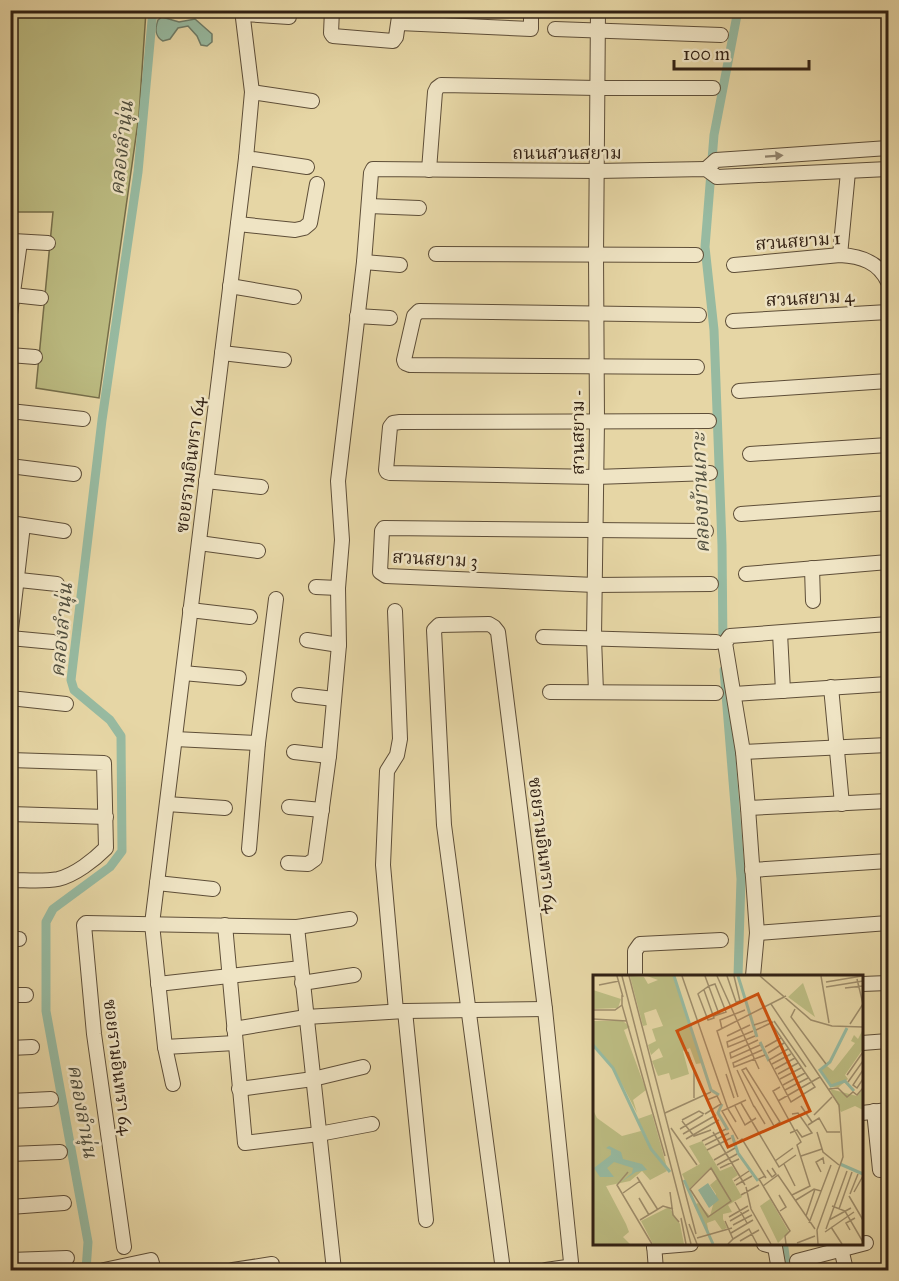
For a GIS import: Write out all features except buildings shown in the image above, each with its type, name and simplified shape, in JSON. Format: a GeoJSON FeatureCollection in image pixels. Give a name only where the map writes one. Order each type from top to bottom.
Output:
{"type":"FeatureCollection","features":[{"type":"Feature","properties":{"kind":"street"},"geometry":{"type":"LineString","coordinates":[[332,10],[331,33],[333,36],[393,41],[396,37],[400,16],[459,26],[531,29],[531,10]]}},
{"type":"Feature","properties":{"kind":"street"},"geometry":{"type":"LineString","coordinates":[[459,26],[460,10]]}},
{"type":"Feature","properties":{"kind":"street","name":"สวนสยาม -"},"geometry":{"type":"LineString","coordinates":[[596,692],[594,638],[598,10]]}},
{"type":"Feature","properties":{"kind":"street"},"geometry":{"type":"LineString","coordinates":[[242,12],[289,17]]}},
{"type":"Feature","properties":{"kind":"street","name":"ซอยรามอินทรา 64"},"geometry":{"type":"LineString","coordinates":[[173,1084],[165,1047],[152,924],[246,158],[252,92],[242,12]]}},
{"type":"Feature","properties":{"kind":"street"},"geometry":{"type":"LineString","coordinates":[[555,29],[721,35]]}},
{"type":"Feature","properties":{"kind":"street"},"geometry":{"type":"LineString","coordinates":[[429,170],[435,92],[441,85],[713,88]]}},
{"type":"Feature","properties":{"kind":"street"},"geometry":{"type":"LineString","coordinates":[[252,92],[312,101]]}},
{"type":"Feature","properties":{"kind":"street","name":"ถนนสวนสยาม"},"geometry":{"type":"LineString","coordinates":[[710,169],[888,148]]}},
{"type":"Feature","properties":{"kind":"street"},"geometry":{"type":"LineString","coordinates":[[246,158],[307,167]]}},
{"type":"Feature","properties":{"kind":"street","name":"ถนนสวนสยาม"},"geometry":{"type":"LineString","coordinates":[[369,206],[373,169],[597,171],[710,169],[848,172],[888,169]]}},
{"type":"Feature","properties":{"kind":"street"},"geometry":{"type":"LineString","coordinates":[[872,170],[888,178]]}},
{"type":"Feature","properties":{"kind":"street"},"geometry":{"type":"LineString","coordinates":[[840,255],[848,172]]}},
{"type":"Feature","properties":{"kind":"street"},"geometry":{"type":"LineString","coordinates":[[238,224],[295,230],[304,228],[310,223],[317,184]]}},
{"type":"Feature","properties":{"kind":"street"},"geometry":{"type":"LineString","coordinates":[[288,863],[308,864],[315,859],[329,756],[339,645],[338,588],[342,540],[338,481],[369,206],[419,208]]}},
{"type":"Feature","properties":{"kind":"street"},"geometry":{"type":"LineString","coordinates":[[10,314],[15,242],[48,243]]}},
{"type":"Feature","properties":{"kind":"street"},"geometry":{"type":"LineString","coordinates":[[436,255],[696,255]]}},
{"type":"Feature","properties":{"kind":"street","name":"สวนสยาม 1"},"geometry":{"type":"LineString","coordinates":[[734,265],[840,255],[864,258],[885,274],[888,282]]}},
{"type":"Feature","properties":{"kind":"street"},"geometry":{"type":"LineString","coordinates":[[364,262],[400,265]]}},
{"type":"Feature","properties":{"kind":"street"},"geometry":{"type":"LineString","coordinates":[[230,286],[294,297]]}},
{"type":"Feature","properties":{"kind":"street"},"geometry":{"type":"LineString","coordinates":[[12,292],[41,298]]}},
{"type":"Feature","properties":{"kind":"street"},"geometry":{"type":"LineString","coordinates":[[697,367],[410,365],[404,360],[414,316],[419,311],[699,315]]}},
{"type":"Feature","properties":{"kind":"street","name":"สวนสยาม 4"},"geometry":{"type":"LineString","coordinates":[[733,321],[888,312]]}},
{"type":"Feature","properties":{"kind":"street"},"geometry":{"type":"LineString","coordinates":[[357,316],[390,318]]}},
{"type":"Feature","properties":{"kind":"street"},"geometry":{"type":"LineString","coordinates":[[222,353],[284,360]]}},
{"type":"Feature","properties":{"kind":"street"},"geometry":{"type":"LineString","coordinates":[[10,355],[35,357]]}},
{"type":"Feature","properties":{"kind":"street"},"geometry":{"type":"LineString","coordinates":[[739,390],[888,381]]}},
{"type":"Feature","properties":{"kind":"street"},"geometry":{"type":"LineString","coordinates":[[10,411],[83,419]]}},
{"type":"Feature","properties":{"kind":"street"},"geometry":{"type":"LineString","coordinates":[[709,421],[393,423],[390,427],[386,470],[390,474],[596,477],[710,473]]}},
{"type":"Feature","properties":{"kind":"street"},"geometry":{"type":"LineString","coordinates":[[750,454],[888,445]]}},
{"type":"Feature","properties":{"kind":"street"},"geometry":{"type":"LineString","coordinates":[[10,466],[74,474]]}},
{"type":"Feature","properties":{"kind":"street"},"geometry":{"type":"LineString","coordinates":[[206,481],[261,487]]}},
{"type":"Feature","properties":{"kind":"street"},"geometry":{"type":"LineString","coordinates":[[741,514],[888,503]]}},
{"type":"Feature","properties":{"kind":"street"},"geometry":{"type":"LineString","coordinates":[[53,642],[10,638],[17,524],[64,531]]}},
{"type":"Feature","properties":{"kind":"street","name":"สวนสยาม 3"},"geometry":{"type":"LineString","coordinates":[[706,531],[384,528],[380,572],[386,576],[595,585],[711,584]]}},
{"type":"Feature","properties":{"kind":"street"},"geometry":{"type":"LineString","coordinates":[[199,543],[258,551]]}},
{"type":"Feature","properties":{"kind":"street"},"geometry":{"type":"LineString","coordinates":[[746,574],[888,562]]}},
{"type":"Feature","properties":{"kind":"street"},"geometry":{"type":"LineString","coordinates":[[812,568],[813,601]]}},
{"type":"Feature","properties":{"kind":"street"},"geometry":{"type":"LineString","coordinates":[[14,580],[57,584]]}},
{"type":"Feature","properties":{"kind":"street"},"geometry":{"type":"LineString","coordinates":[[315,587],[338,588]]}},
{"type":"Feature","properties":{"kind":"street"},"geometry":{"type":"LineString","coordinates":[[249,849],[258,743],[276,599]]}},
{"type":"Feature","properties":{"kind":"street"},"geometry":{"type":"LineString","coordinates":[[190,610],[249,617]]}},
{"type":"Feature","properties":{"kind":"street"},"geometry":{"type":"LineString","coordinates":[[395,611],[399,739],[397,755],[387,771],[384,865],[426,1220]]}},
{"type":"Feature","properties":{"kind":"street","name":"ซอยรามอินทรา 64"},"geometry":{"type":"LineString","coordinates":[[503,1270],[444,825],[434,630],[439,625],[489,624],[498,632],[546,1009],[571,1262],[570,1265],[546,1270]]}},
{"type":"Feature","properties":{"kind":"street"},"geometry":{"type":"LineString","coordinates":[[753,975],[757,933],[748,808],[743,752],[725,643],[730,636],[888,624]]}},
{"type":"Feature","properties":{"kind":"street"},"geometry":{"type":"LineString","coordinates":[[780,633],[783,691]]}},
{"type":"Feature","properties":{"kind":"street"},"geometry":{"type":"LineString","coordinates":[[543,637],[716,642]]}},
{"type":"Feature","properties":{"kind":"street"},"geometry":{"type":"LineString","coordinates":[[307,640],[339,645]]}},
{"type":"Feature","properties":{"kind":"street"},"geometry":{"type":"LineString","coordinates":[[183,673],[239,678]]}},
{"type":"Feature","properties":{"kind":"street"},"geometry":{"type":"LineString","coordinates":[[734,694],[888,684]]}},
{"type":"Feature","properties":{"kind":"street"},"geometry":{"type":"LineString","coordinates":[[831,687],[842,804]]}},
{"type":"Feature","properties":{"kind":"street"},"geometry":{"type":"LineString","coordinates":[[550,692],[716,693]]}},
{"type":"Feature","properties":{"kind":"street"},"geometry":{"type":"LineString","coordinates":[[299,695],[334,699]]}},
{"type":"Feature","properties":{"kind":"street"},"geometry":{"type":"LineString","coordinates":[[10,698],[66,704]]}},
{"type":"Feature","properties":{"kind":"street"},"geometry":{"type":"LineString","coordinates":[[175,739],[258,743]]}},
{"type":"Feature","properties":{"kind":"street"},"geometry":{"type":"LineString","coordinates":[[743,752],[888,745]]}},
{"type":"Feature","properties":{"kind":"street"},"geometry":{"type":"LineString","coordinates":[[294,752],[329,756]]}},
{"type":"Feature","properties":{"kind":"street"},"geometry":{"type":"LineString","coordinates":[[10,760],[104,763],[106,817],[106,848],[98,857],[58,879],[10,880]]}},
{"type":"Feature","properties":{"kind":"street"},"geometry":{"type":"LineString","coordinates":[[748,808],[888,801]]}},
{"type":"Feature","properties":{"kind":"street"},"geometry":{"type":"LineString","coordinates":[[166,804],[225,808]]}},
{"type":"Feature","properties":{"kind":"street"},"geometry":{"type":"LineString","coordinates":[[289,807],[322,810]]}},
{"type":"Feature","properties":{"kind":"street"},"geometry":{"type":"LineString","coordinates":[[10,814],[106,817]]}},
{"type":"Feature","properties":{"kind":"street"},"geometry":{"type":"LineString","coordinates":[[752,870],[888,861]]}},
{"type":"Feature","properties":{"kind":"street"},"geometry":{"type":"LineString","coordinates":[[157,883],[213,889]]}},
{"type":"Feature","properties":{"kind":"street","name":"ซอยรามอินทรา 64"},"geometry":{"type":"LineString","coordinates":[[124,1247],[94,1034],[83,928],[86,923],[297,927],[350,919]]}},
{"type":"Feature","properties":{"kind":"street"},"geometry":{"type":"LineString","coordinates":[[757,933],[888,923]]}},
{"type":"Feature","properties":{"kind":"street"},"geometry":{"type":"LineString","coordinates":[[225,925],[245,1143],[319,1134],[372,1124]]}},
{"type":"Feature","properties":{"kind":"street"},"geometry":{"type":"LineString","coordinates":[[297,927],[334,1270]]}},
{"type":"Feature","properties":{"kind":"street"},"geometry":{"type":"LineString","coordinates":[[634,975],[635,951],[640,944],[721,940]]}},
{"type":"Feature","properties":{"kind":"street"},"geometry":{"type":"LineString","coordinates":[[158,984],[301,968]]}},
{"type":"Feature","properties":{"kind":"street"},"geometry":{"type":"LineString","coordinates":[[302,983],[354,975]]}},
{"type":"Feature","properties":{"kind":"street"},"geometry":{"type":"LineString","coordinates":[[863,984],[888,983]]}},
{"type":"Feature","properties":{"kind":"street"},"geometry":{"type":"LineString","coordinates":[[10,995],[26,995]]}},
{"type":"Feature","properties":{"kind":"street"},"geometry":{"type":"LineString","coordinates":[[165,1047],[234,1036],[306,1017],[401,1011],[546,1009]]}},
{"type":"Feature","properties":{"kind":"street"},"geometry":{"type":"LineString","coordinates":[[863,1043],[888,1041]]}},
{"type":"Feature","properties":{"kind":"street"},"geometry":{"type":"LineString","coordinates":[[10,1048],[32,1047]]}},
{"type":"Feature","properties":{"kind":"street"},"geometry":{"type":"LineString","coordinates":[[239,1089],[313,1078],[363,1067]]}},
{"type":"Feature","properties":{"kind":"street"},"geometry":{"type":"LineString","coordinates":[[10,1101],[51,1099]]}},
{"type":"Feature","properties":{"kind":"street"},"geometry":{"type":"LineString","coordinates":[[875,1111],[880,1170]]}},
{"type":"Feature","properties":{"kind":"street"},"geometry":{"type":"LineString","coordinates":[[10,1154],[60,1152]]}},
{"type":"Feature","properties":{"kind":"street"},"geometry":{"type":"LineString","coordinates":[[10,1207],[64,1203]]}},
{"type":"Feature","properties":{"kind":"street"},"geometry":{"type":"LineString","coordinates":[[654,1245],[656,1270]]}},
{"type":"Feature","properties":{"kind":"street"},"geometry":{"type":"LineString","coordinates":[[772,1245],[775,1247],[779,1270]]}},
{"type":"Feature","properties":{"kind":"street"},"geometry":{"type":"LineString","coordinates":[[797,1261],[841,1247],[846,1270]]}},
{"type":"Feature","properties":{"kind":"street"},"geometry":{"type":"LineString","coordinates":[[10,1260],[67,1258]]}},
{"type":"Feature","properties":{"kind":"street"},"geometry":{"type":"LineString","coordinates":[[105,1270],[151,1260],[154,1270]]}},
{"type":"Feature","properties":{"kind":"street"},"geometry":{"type":"LineString","coordinates":[[233,1270],[272,1264]]}},
{"type":"Feature","properties":{"kind":"shaded area"},"geometry":{"type":"Polygon","coordinates":[[[11,11],[146,11],[139,115],[99,398],[36,388],[53,212],[11,212],[11,11]]]}},
{"type":"Feature","properties":{"kind":"shaded area"},"geometry":{"type":"Polygon","coordinates":[[[162,17],[179,22],[195,19],[212,34],[212,42],[207,46],[201,45],[188,26],[178,28],[170,39],[163,41],[158,37],[156,29],[158,20],[162,17]]]}},
{"type":"Feature","properties":{"kind":"shaded area"},"geometry":{"type":"Polygon","coordinates":[[[10,821],[17,821],[13,875],[10,875],[10,821]]]}},
{"type":"Feature","properties":{"kind":"waterway","name":"คลองลำนุ่น"},"geometry":{"type":"LineString","coordinates":[[86,1270],[88,1242],[46,1011],[46,922],[53,909],[110,867],[122,851],[121,736],[110,720],[74,690],[71,680],[102,420],[138,172],[153,10]]}},
{"type":"Feature","properties":{"kind":"waterway","name":"คลองบ้านเกาะ"},"geometry":{"type":"LineString","coordinates":[[723,647],[722,545],[714,330],[705,247],[714,135],[738,10]]}},
{"type":"Feature","properties":{"kind":"waterway","name":"คลองบ้านเกาะ"},"geometry":{"type":"LineString","coordinates":[[724,670],[741,879],[738,975]]}},
{"type":"Feature","properties":{"kind":"waterway","name":"คลองบ้านเกาะ"},"geometry":{"type":"LineString","coordinates":[[782,1245],[787,1270]]}}]}
